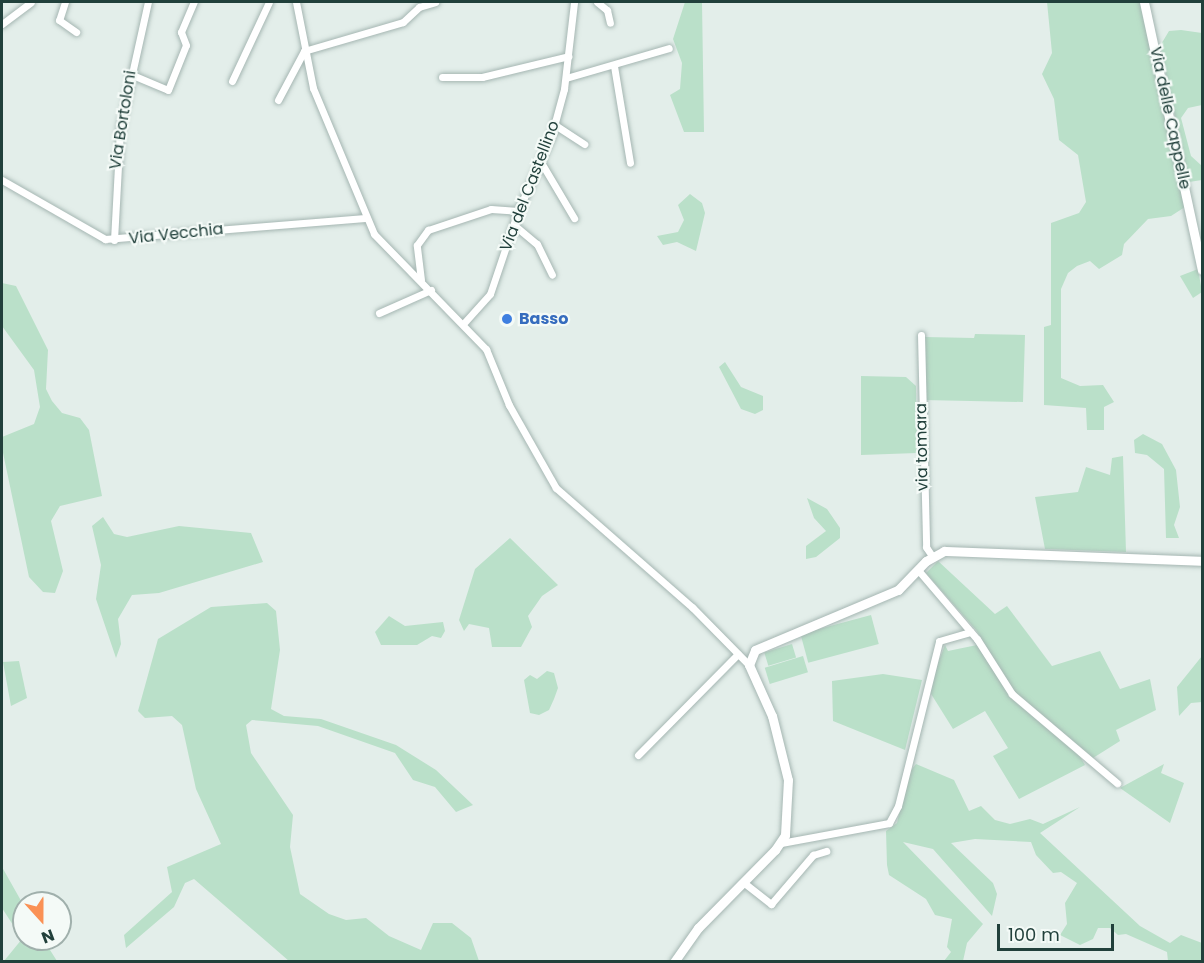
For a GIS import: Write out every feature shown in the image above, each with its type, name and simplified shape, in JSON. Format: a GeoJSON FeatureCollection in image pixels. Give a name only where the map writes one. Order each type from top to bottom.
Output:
{"type":"FeatureCollection","features":[{"type":"Feature","properties":{"kind":"street"},"geometry":{"type":"LineString","coordinates":[[2,24],[31,2]]}},
{"type":"Feature","properties":{"kind":"street"},"geometry":{"type":"LineString","coordinates":[[64,2],[59,20],[76,32]]}},
{"type":"Feature","properties":{"kind":"street","name":"Via Bortoloni"},"geometry":{"type":"LineString","coordinates":[[114,240],[113,185],[130,74],[148,2]]}},
{"type":"Feature","properties":{"kind":"street"},"geometry":{"type":"LineString","coordinates":[[130,74],[168,90],[186,45],[181,32],[194,2]]}},
{"type":"Feature","properties":{"kind":"street"},"geometry":{"type":"LineString","coordinates":[[232,81],[269,2]]}},
{"type":"Feature","properties":{"kind":"street"},"geometry":{"type":"LineString","coordinates":[[296,2],[304,51],[319,104],[365,219],[384,247],[431,290],[465,325],[492,358],[508,405],[556,488],[692,607],[749,665],[772,716],[788,780],[789,814],[781,843],[704,921],[674,962]]}},
{"type":"Feature","properties":{"kind":"street"},"geometry":{"type":"LineString","coordinates":[[278,100],[304,51],[403,22],[419,7],[435,2]]}},
{"type":"Feature","properties":{"kind":"street","name":"Via del Castellino"},"geometry":{"type":"LineString","coordinates":[[465,325],[490,294],[518,211],[542,164],[555,125],[566,78],[574,2]]}},
{"type":"Feature","properties":{"kind":"street"},"geometry":{"type":"LineString","coordinates":[[597,2],[607,10],[610,22]]}},
{"type":"Feature","properties":{"kind":"street","name":"Via delle Cappelle"},"geometry":{"type":"LineString","coordinates":[[1144,2],[1203,270]]}},
{"type":"Feature","properties":{"kind":"street"},"geometry":{"type":"LineString","coordinates":[[566,78],[614,66],[669,48]]}},
{"type":"Feature","properties":{"kind":"street"},"geometry":{"type":"LineString","coordinates":[[442,77],[482,77],[569,56]]}},
{"type":"Feature","properties":{"kind":"street"},"geometry":{"type":"LineString","coordinates":[[614,66],[630,162]]}},
{"type":"Feature","properties":{"kind":"street"},"geometry":{"type":"LineString","coordinates":[[555,125],[584,144]]}},
{"type":"Feature","properties":{"kind":"street"},"geometry":{"type":"LineString","coordinates":[[542,164],[574,218]]}},
{"type":"Feature","properties":{"kind":"street","name":"Via Vecchia"},"geometry":{"type":"LineString","coordinates":[[2,180],[87,232],[114,240],[365,219]]}},
{"type":"Feature","properties":{"kind":"street"},"geometry":{"type":"LineString","coordinates":[[421,280],[417,245],[429,230],[491,209],[518,211]]}},
{"type":"Feature","properties":{"kind":"street"},"geometry":{"type":"LineString","coordinates":[[514,225],[537,244],[552,275]]}},
{"type":"Feature","properties":{"kind":"street"},"geometry":{"type":"LineString","coordinates":[[379,313],[431,290]]}},
{"type":"Feature","properties":{"kind":"street","name":"via tomara"},"geometry":{"type":"LineString","coordinates":[[921,335],[926,547],[932,556]]}},
{"type":"Feature","properties":{"kind":"street"},"geometry":{"type":"LineString","coordinates":[[749,665],[762,644],[898,590],[932,556],[957,550],[1203,561]]}},
{"type":"Feature","properties":{"kind":"street"},"geometry":{"type":"LineString","coordinates":[[918,570],[971,632],[1012,694],[1117,783]]}},
{"type":"Feature","properties":{"kind":"street"},"geometry":{"type":"LineString","coordinates":[[781,843],[889,823],[898,806],[939,641],[971,632]]}},
{"type":"Feature","properties":{"kind":"street"},"geometry":{"type":"LineString","coordinates":[[638,755],[738,654]]}},
{"type":"Feature","properties":{"kind":"street"},"geometry":{"type":"LineString","coordinates":[[744,882],[771,904],[813,855],[826,851]]}},
{"type":"Feature","properties":{"kind":"green space"},"geometry":{"type":"Polygon","coordinates":[[[685,2],[702,2],[704,132],[684,132],[670,95],[680,89],[682,63],[673,39],[685,2]]]}},
{"type":"Feature","properties":{"kind":"green space"},"geometry":{"type":"Polygon","coordinates":[[[1047,2],[1140,2],[1185,207],[1171,216],[1148,219],[1124,244],[1122,255],[1099,269],[1090,261],[1077,266],[1068,273],[1061,289],[1061,378],[1080,386],[1103,385],[1114,402],[1104,407],[1104,430],[1087,430],[1086,408],[1044,405],[1044,327],[1051,325],[1051,223],[1079,213],[1086,202],[1078,155],[1059,140],[1054,99],[1042,74],[1052,53],[1047,2]]]}},
{"type":"Feature","properties":{"kind":"green space"},"geometry":{"type":"Polygon","coordinates":[[[1169,31],[1202,33],[1202,105],[1188,108],[1181,118],[1191,156],[1202,166],[1202,180],[1189,182],[1160,46],[1169,31]]]}},
{"type":"Feature","properties":{"kind":"green space"},"geometry":{"type":"Polygon","coordinates":[[[690,194],[702,203],[705,213],[696,251],[677,242],[663,245],[657,236],[678,232],[684,220],[678,205],[690,194]]]}},
{"type":"Feature","properties":{"kind":"green space"},"geometry":{"type":"Polygon","coordinates":[[[1198,269],[1202,292],[1193,298],[1180,276],[1198,269]]]}},
{"type":"Feature","properties":{"kind":"green space"},"geometry":{"type":"Polygon","coordinates":[[[2,283],[16,286],[48,350],[46,389],[52,401],[62,413],[80,418],[89,430],[102,496],[60,506],[51,521],[63,571],[55,593],[43,592],[29,577],[2,448],[2,437],[34,424],[40,407],[34,370],[2,326],[2,283]]]}},
{"type":"Feature","properties":{"kind":"green space"},"geometry":{"type":"Polygon","coordinates":[[[975,334],[1025,335],[1023,402],[923,400],[925,337],[974,338],[975,334]]]}},
{"type":"Feature","properties":{"kind":"green space"},"geometry":{"type":"Polygon","coordinates":[[[725,362],[741,387],[763,396],[763,410],[755,414],[741,409],[719,367],[725,362]]]}},
{"type":"Feature","properties":{"kind":"green space"},"geometry":{"type":"Polygon","coordinates":[[[861,376],[906,377],[916,386],[917,453],[861,455],[861,376]]]}},
{"type":"Feature","properties":{"kind":"green space"},"geometry":{"type":"Polygon","coordinates":[[[1143,434],[1162,444],[1176,470],[1180,507],[1174,525],[1179,538],[1166,538],[1164,469],[1147,455],[1135,453],[1134,440],[1143,434]]]}},
{"type":"Feature","properties":{"kind":"green space"},"geometry":{"type":"Polygon","coordinates":[[[1123,456],[1126,552],[1045,549],[1035,497],[1078,492],[1086,467],[1110,475],[1112,458],[1123,456]]]}},
{"type":"Feature","properties":{"kind":"green space"},"geometry":{"type":"Polygon","coordinates":[[[807,498],[827,509],[840,528],[840,538],[816,557],[806,559],[806,546],[826,531],[814,518],[807,498]]]}},
{"type":"Feature","properties":{"kind":"green space"},"geometry":{"type":"Polygon","coordinates":[[[103,517],[114,534],[127,537],[179,526],[251,533],[263,562],[159,593],[132,595],[118,619],[121,644],[116,658],[96,599],[101,565],[92,526],[103,517]]]}},
{"type":"Feature","properties":{"kind":"green space"},"geometry":{"type":"Polygon","coordinates":[[[510,538],[558,585],[542,596],[528,616],[532,627],[521,647],[492,647],[489,628],[469,624],[464,631],[459,620],[475,569],[510,538]]]}},
{"type":"Feature","properties":{"kind":"green space"},"geometry":{"type":"Polygon","coordinates":[[[938,561],[995,614],[1007,606],[1052,666],[1100,651],[1120,689],[1150,679],[1156,710],[1116,730],[1120,741],[1093,758],[1015,692],[976,630],[926,573],[938,561]]]}},
{"type":"Feature","properties":{"kind":"green space"},"geometry":{"type":"Polygon","coordinates":[[[267,603],[276,611],[280,650],[271,709],[284,716],[321,719],[396,745],[436,770],[473,805],[456,812],[435,787],[413,780],[395,753],[318,726],[252,720],[246,725],[251,753],[293,815],[290,847],[300,894],[329,914],[346,920],[366,918],[389,936],[421,950],[433,923],[452,923],[471,938],[479,961],[289,961],[194,879],[185,883],[174,907],[126,948],[124,935],[172,892],[167,867],[221,844],[196,789],[182,725],[172,716],[145,718],[138,711],[158,639],[211,607],[267,603]]]}},
{"type":"Feature","properties":{"kind":"green space"},"geometry":{"type":"Polygon","coordinates":[[[871,615],[879,644],[808,663],[800,634],[871,615]]]}},
{"type":"Feature","properties":{"kind":"green space"},"geometry":{"type":"Polygon","coordinates":[[[389,616],[405,626],[443,622],[445,631],[441,638],[432,636],[417,645],[381,645],[375,632],[389,616]]]}},
{"type":"Feature","properties":{"kind":"green space"},"geometry":{"type":"Polygon","coordinates":[[[792,644],[796,657],[768,666],[764,652],[792,644]]]}},
{"type":"Feature","properties":{"kind":"green space"},"geometry":{"type":"Polygon","coordinates":[[[945,645],[948,651],[977,645],[1013,700],[1078,753],[1085,765],[1019,799],[993,756],[1008,748],[985,711],[953,729],[928,689],[945,645]]]}},
{"type":"Feature","properties":{"kind":"green space"},"geometry":{"type":"Polygon","coordinates":[[[803,656],[808,672],[770,684],[765,668],[803,656]]]}},
{"type":"Feature","properties":{"kind":"green space"},"geometry":{"type":"Polygon","coordinates":[[[1202,656],[1202,702],[1191,703],[1179,716],[1177,687],[1202,656]]]}},
{"type":"Feature","properties":{"kind":"green space"},"geometry":{"type":"Polygon","coordinates":[[[19,661],[27,698],[11,706],[3,662],[19,661]]]}},
{"type":"Feature","properties":{"kind":"green space"},"geometry":{"type":"Polygon","coordinates":[[[547,671],[554,673],[558,688],[554,699],[549,710],[539,715],[530,713],[524,680],[530,675],[537,679],[547,671]]]}},
{"type":"Feature","properties":{"kind":"green space"},"geometry":{"type":"Polygon","coordinates":[[[883,674],[922,680],[905,750],[833,721],[832,681],[883,674]]]}},
{"type":"Feature","properties":{"kind":"green space"},"geometry":{"type":"Polygon","coordinates":[[[916,764],[954,780],[969,811],[981,806],[995,820],[1010,824],[1030,819],[1043,824],[1080,807],[1040,833],[1140,926],[1170,943],[1181,935],[1202,943],[1202,961],[1168,961],[1167,952],[1126,934],[1118,935],[1110,928],[1098,928],[1093,939],[1080,945],[1060,935],[1067,924],[1065,903],[1077,883],[1061,872],[1053,873],[1036,855],[1031,842],[975,839],[951,843],[993,883],[997,894],[992,916],[933,849],[903,842],[983,924],[967,943],[963,961],[944,961],[951,952],[947,947],[952,919],[935,915],[926,899],[889,875],[887,865],[886,831],[897,823],[908,774],[916,764]]]}},
{"type":"Feature","properties":{"kind":"green space"},"geometry":{"type":"Polygon","coordinates":[[[1164,764],[1161,773],[1184,783],[1170,823],[1120,788],[1164,764]]]}},
{"type":"Feature","properties":{"kind":"green space"},"geometry":{"type":"Polygon","coordinates":[[[2,867],[16,891],[12,891],[12,924],[2,908],[2,867]]]}},
{"type":"Feature","properties":{"kind":"green space"},"geometry":{"type":"Polygon","coordinates":[[[12,951],[51,951],[57,961],[4,961],[12,951]]]}},
{"type":"Feature","properties":{"kind":"place","name":"Basso"},"geometry":{"type":"Point","coordinates":[507,319]}}]}
